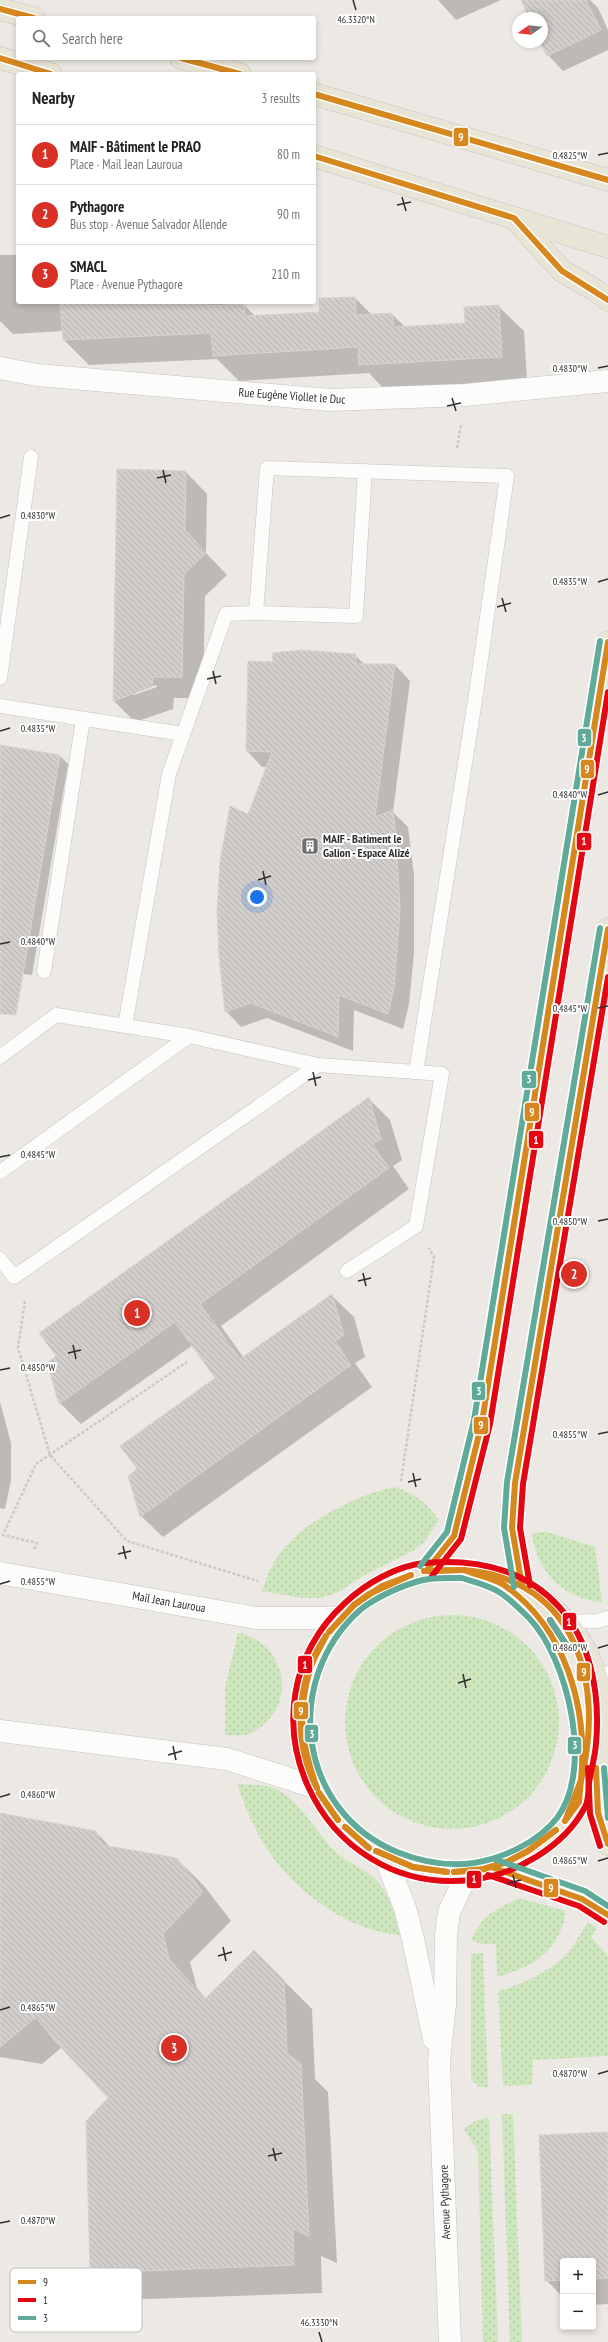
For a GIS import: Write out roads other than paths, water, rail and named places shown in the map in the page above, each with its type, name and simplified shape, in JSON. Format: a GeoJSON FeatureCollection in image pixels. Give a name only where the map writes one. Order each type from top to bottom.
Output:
{"type":"FeatureCollection","features":[{"type":"Feature","properties":{"kind":"main road"},"geometry":{"type":"LineString","coordinates":[[0,9],[26,16]]}},
{"type":"Feature","properties":{"kind":"main road"},"geometry":{"type":"LineString","coordinates":[[0,58],[45,72]]}},
{"type":"Feature","properties":{"kind":"main road"},"geometry":{"type":"LineString","coordinates":[[188,60],[233,72]]}},
{"type":"Feature","properties":{"kind":"main road"},"geometry":{"type":"LineString","coordinates":[[316,95],[608,180]]}},
{"type":"Feature","properties":{"kind":"main road"},"geometry":{"type":"LineString","coordinates":[[316,157],[608,247]]}},
{"type":"Feature","properties":{"kind":"main road"},"geometry":{"type":"LineString","coordinates":[[514,218],[562,271],[595,290],[608,300]]}},
{"type":"Feature","properties":{"kind":"main road"},"geometry":{"type":"LineString","coordinates":[[426,1571],[454,1536],[460,1520],[482,1422],[608,642]]}},
{"type":"Feature","properties":{"kind":"main road"},"geometry":{"type":"LineString","coordinates":[[522,1586],[513,1540],[515,1483],[608,929]]}},
{"type":"Feature","properties":{"kind":"main road"},"geometry":{"type":"LineString","coordinates":[[466,1569],[504,1578],[522,1586],[546,1602],[567,1622],[603,1677],[602,1739],[596,1768],[583,1796],[573,1812],[556,1831],[537,1847],[514,1859],[491,1868],[451,1873],[417,1868],[385,1857],[357,1839],[337,1820],[315,1787],[307,1766],[302,1744],[301,1698],[315,1655],[340,1618],[358,1601],[380,1587],[402,1577],[426,1571],[466,1569]]}},
{"type":"Feature","properties":{"kind":"main road"},"geometry":{"type":"LineString","coordinates":[[596,1768],[598,1813],[608,1844]]}},
{"type":"Feature","properties":{"kind":"main road"},"geometry":{"type":"LineString","coordinates":[[491,1868],[582,1899],[608,1915]]}},
{"type":"Feature","properties":{"kind":"street","name":"Rue Eugène Viollet le Duc"},"geometry":{"type":"LineString","coordinates":[[0,368],[37,375],[330,400],[465,395],[608,381]]}},
{"type":"Feature","properties":{"kind":"street","name":"Mail Jean Lauroua"},"geometry":{"type":"LineString","coordinates":[[0,1573],[256,1618],[340,1618]]}},
{"type":"Feature","properties":{"kind":"street"},"geometry":{"type":"LineString","coordinates":[[0,1731],[227,1759],[315,1787]]}},
{"type":"Feature","properties":{"kind":"street","name":"Avenue Pythagore"},"geometry":{"type":"LineString","coordinates":[[385,1857],[405,1908],[439,2062]]}},
{"type":"Feature","properties":{"kind":"street","name":"Avenue Pythagore"},"geometry":{"type":"LineString","coordinates":[[450,2342],[439,2062],[445,2004],[446,1935],[449,1912],[468,1872]]}},
{"type":"Feature","properties":{"kind":"lane"},"geometry":{"type":"LineString","coordinates":[[0,678],[31,457]]}},
{"type":"Feature","properties":{"kind":"lane"},"geometry":{"type":"LineString","coordinates":[[256,613],[267,468],[507,476],[476,694],[416,1072]]}},
{"type":"Feature","properties":{"kind":"lane"},"geometry":{"type":"LineString","coordinates":[[125,1026],[169,774],[226,614],[256,613],[356,616],[365,471]]}},
{"type":"Feature","properties":{"kind":"lane"},"geometry":{"type":"LineString","coordinates":[[0,706],[183,734]]}},
{"type":"Feature","properties":{"kind":"lane"},"geometry":{"type":"LineString","coordinates":[[44,971],[83,719]]}},
{"type":"Feature","properties":{"kind":"lane"},"geometry":{"type":"LineString","coordinates":[[0,1058],[56,1015],[189,1036],[318,1065],[442,1074],[416,1226],[347,1271]]}},
{"type":"Feature","properties":{"kind":"lane"},"geometry":{"type":"LineString","coordinates":[[0,1172],[189,1036]]}},
{"type":"Feature","properties":{"kind":"lane"},"geometry":{"type":"LineString","coordinates":[[0,1259],[14,1277],[318,1065]]}},
{"type":"Feature","properties":{"kind":"lane"},"geometry":{"type":"LineString","coordinates":[[567,1622],[597,1622],[608,1618]]}},
{"type":"Feature","properties":{"kind":"place","name":"MAIF - Batiment le Galion - Espace Alizé"},"geometry":{"type":"Point","coordinates":[310,846]}},
{"type":"Feature","properties":{"kind":"place","name":"Pythagore"},"geometry":{"type":"Point","coordinates":[574,1274]}},
{"type":"Feature","properties":{"kind":"place","name":"MAIF - Bâtiment le PRAO"},"geometry":{"type":"Point","coordinates":[137,1313]}},
{"type":"Feature","properties":{"kind":"place","name":"SMACL"},"geometry":{"type":"Point","coordinates":[174,2048]}}]}
